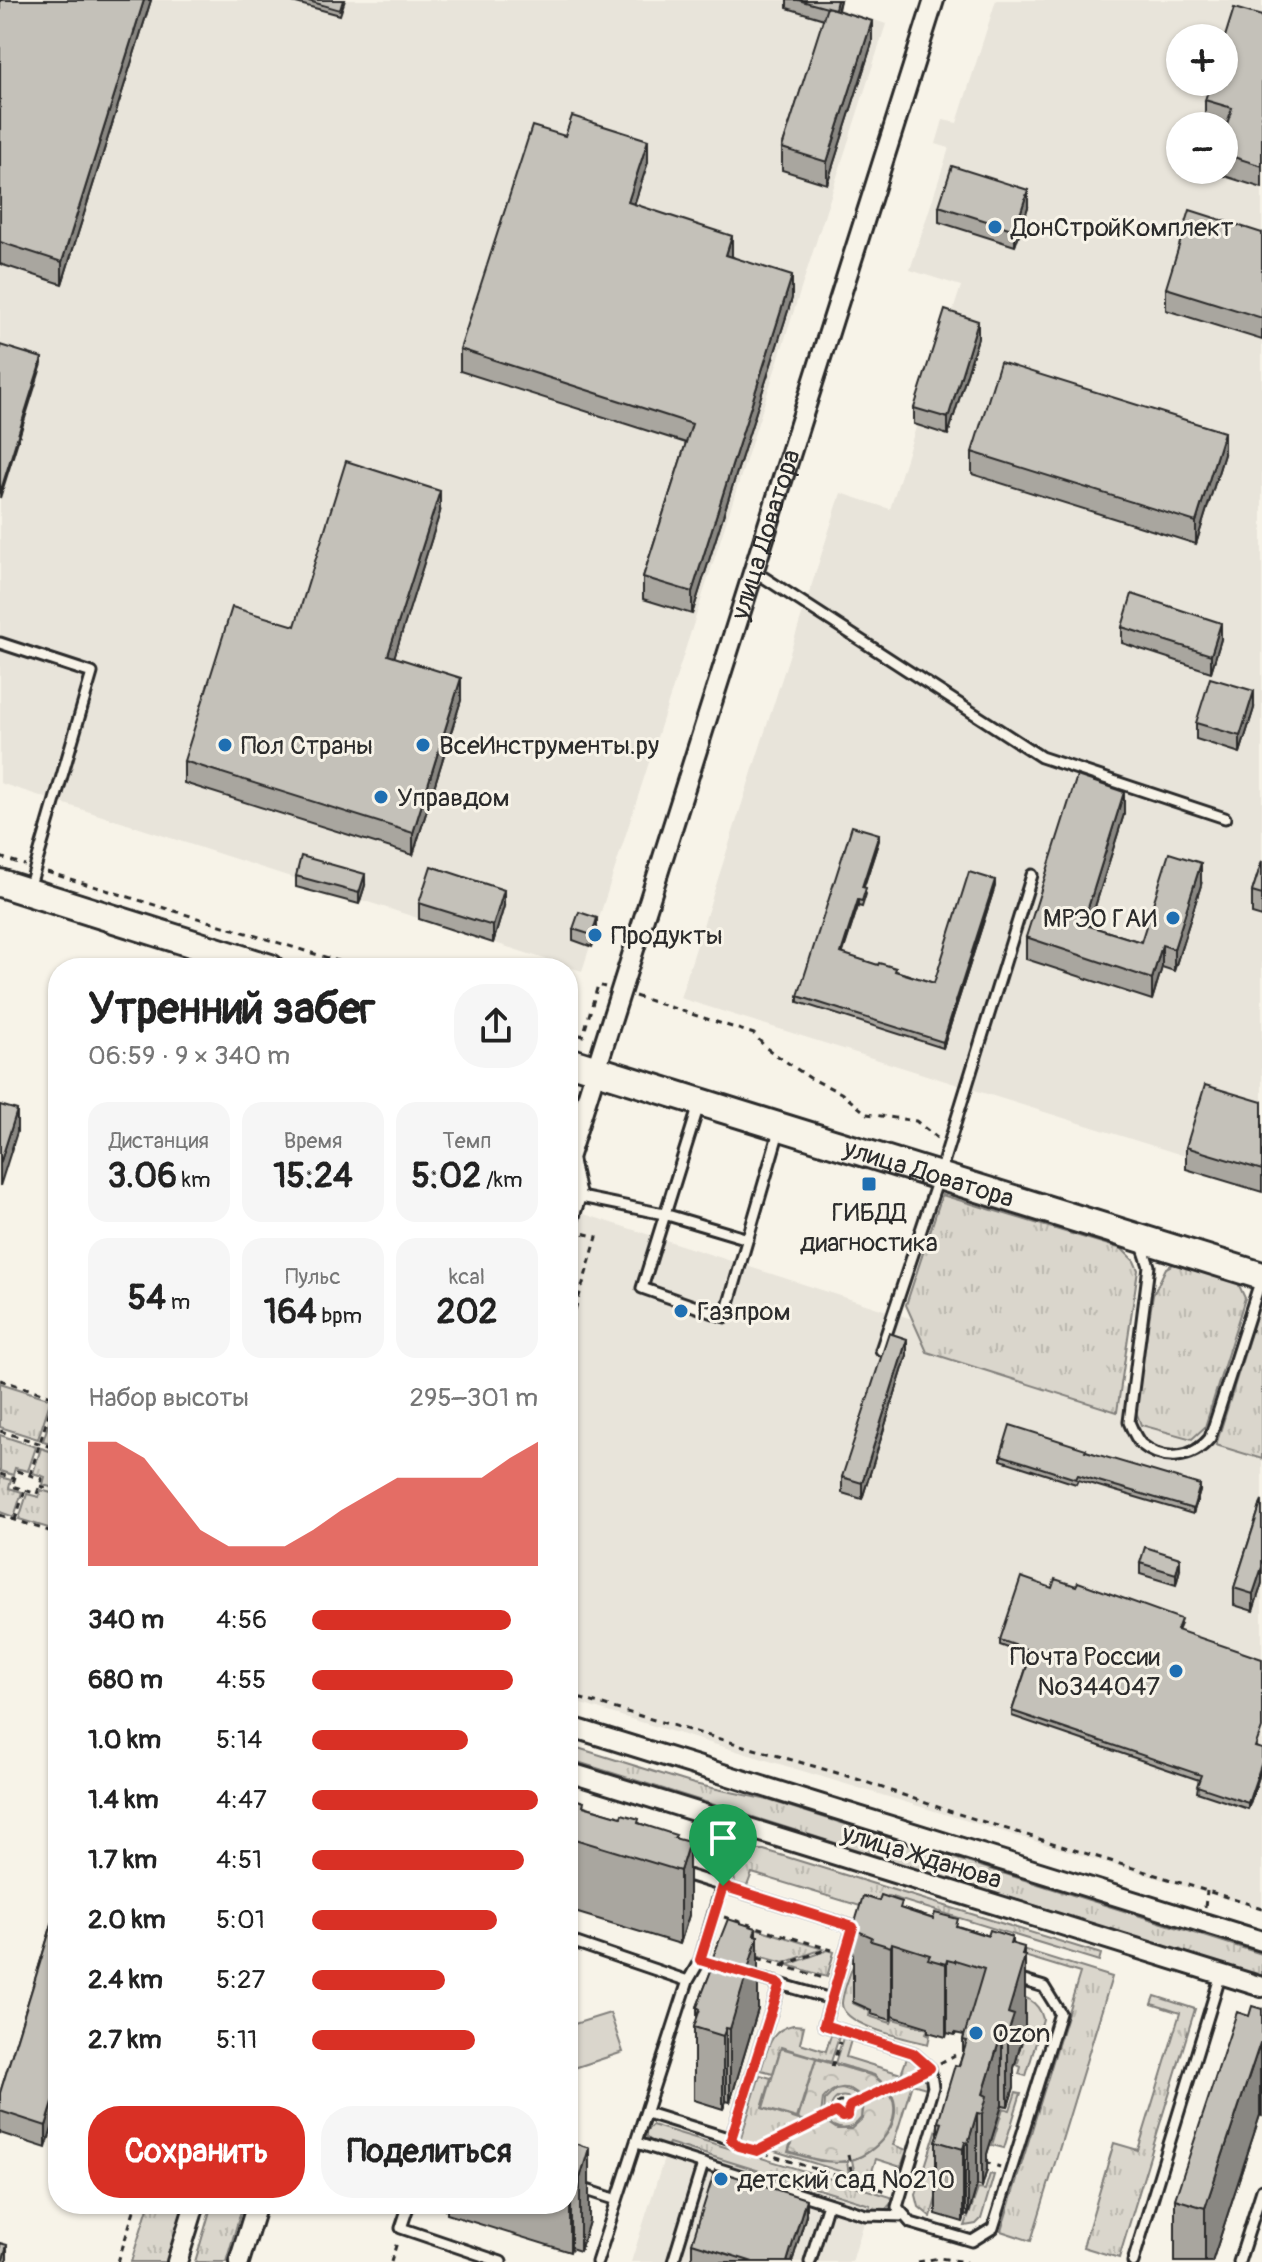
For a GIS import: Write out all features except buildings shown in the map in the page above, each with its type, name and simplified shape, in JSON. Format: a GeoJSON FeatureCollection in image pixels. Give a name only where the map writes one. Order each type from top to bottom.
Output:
{"type":"FeatureCollection","features":[{"type":"Feature","properties":{"kind":"street","name":"улица Доватора"},"geometry":{"type":"LineString","coordinates":[[597,1070],[934,0]]}},
{"type":"Feature","properties":{"kind":"street"},"geometry":{"type":"LineString","coordinates":[[0,883],[31,880],[243,958]]}},
{"type":"Feature","properties":{"kind":"street","name":"улица Доватора"},"geometry":{"type":"LineString","coordinates":[[578,1064],[1262,1276]]}},
{"type":"Feature","properties":{"kind":"street"},"geometry":{"type":"LineString","coordinates":[[578,1128],[597,1070]]}},
{"type":"Feature","properties":{"kind":"street","name":"улица Жданова"},"geometry":{"type":"LineString","coordinates":[[578,1729],[1262,1941]]}},
{"type":"Feature","properties":{"kind":"street","name":"улица Жданова"},"geometry":{"type":"LineString","coordinates":[[578,1775],[1262,1987]]}},
{"type":"Feature","properties":{"kind":"street"},"geometry":{"type":"LineString","coordinates":[[177,2262],[192,2214]]}},
{"type":"Feature","properties":{"kind":"street"},"geometry":{"type":"LineString","coordinates":[[239,2262],[254,2214]]}},
{"type":"Feature","properties":{"kind":"lane"},"geometry":{"type":"LineString","coordinates":[[754,571],[1041,757],[1225,818]]}},
{"type":"Feature","properties":{"kind":"lane"},"geometry":{"type":"LineString","coordinates":[[0,643],[92,673],[31,880]]}},
{"type":"Feature","properties":{"kind":"lane"},"geometry":{"type":"LineString","coordinates":[[881,1350],[939,1176],[1032,875]]}},
{"type":"Feature","properties":{"kind":"lane"},"geometry":{"type":"LineString","coordinates":[[700,1102],[642,1288],[725,1317],[781,1127]]}},
{"type":"Feature","properties":{"kind":"lane"},"geometry":{"type":"LineString","coordinates":[[578,1192],[748,1239]]}},
{"type":"Feature","properties":{"kind":"lane"},"geometry":{"type":"LineString","coordinates":[[1139,1238],[1149,1266],[1129,1422],[1139,1442],[1162,1456],[1184,1456],[1203,1446],[1210,1438],[1262,1276]]}},
{"type":"Feature","properties":{"kind":"lane"},"geometry":{"type":"LineString","coordinates":[[597,2262],[688,1981],[700,1960],[739,1827]]}},
{"type":"Feature","properties":{"kind":"lane"},"geometry":{"type":"LineString","coordinates":[[667,1869],[874,1933]]}},
{"type":"Feature","properties":{"kind":"lane"},"geometry":{"type":"LineString","coordinates":[[853,1927],[824,2025],[913,2053],[930,2068],[933,2087],[897,2207],[911,2223],[972,2241],[993,2228],[1060,2013],[1044,1987],[1003,1974]]}},
{"type":"Feature","properties":{"kind":"lane"},"geometry":{"type":"LineString","coordinates":[[578,1943],[688,1981]]}},
{"type":"Feature","properties":{"kind":"lane"},"geometry":{"type":"LineString","coordinates":[[700,1960],[713,1964]]}},
{"type":"Feature","properties":{"kind":"lane"},"geometry":{"type":"LineString","coordinates":[[740,1972],[831,1999]]}},
{"type":"Feature","properties":{"kind":"lane"},"geometry":{"type":"LineString","coordinates":[[1133,2262],[1221,1974]]}},
{"type":"Feature","properties":{"kind":"lane"},"geometry":{"type":"LineString","coordinates":[[647,2113],[731,2139],[780,1984]]}},
{"type":"Feature","properties":{"kind":"lane"},"geometry":{"type":"LineString","coordinates":[[637,2143],[866,2215],[905,2216]]}},
{"type":"Feature","properties":{"kind":"lane"},"geometry":{"type":"LineString","coordinates":[[673,2262],[703,2164]]}},
{"type":"Feature","properties":{"kind":"lane"},"geometry":{"type":"LineString","coordinates":[[578,2187],[617,2200]]}},
{"type":"Feature","properties":{"kind":"lane"},"geometry":{"type":"LineString","coordinates":[[1239,2262],[1262,2190]]}},
{"type":"Feature","properties":{"kind":"lane"},"geometry":{"type":"LineString","coordinates":[[810,2262],[828,2203]]}},
{"type":"Feature","properties":{"kind":"lane"},"geometry":{"type":"LineString","coordinates":[[406,2214],[401,2228],[501,2262]]}},
{"type":"Feature","properties":{"kind":"path"},"geometry":{"type":"LineString","coordinates":[[0,857],[31,880],[324,958]]}},
{"type":"Feature","properties":{"kind":"path"},"geometry":{"type":"LineString","coordinates":[[578,1034],[583,1036],[598,985],[622,992],[754,1034],[766,1048],[810,1078],[841,1093],[867,1114],[916,1121],[947,1150]]}},
{"type":"Feature","properties":{"kind":"path"},"geometry":{"type":"LineString","coordinates":[[578,1232],[597,1237],[578,1300]]}},
{"type":"Feature","properties":{"kind":"path"},"geometry":{"type":"LineString","coordinates":[[0,1380],[48,1395]]}},
{"type":"Feature","properties":{"kind":"path"},"geometry":{"type":"LineString","coordinates":[[30,1475],[48,1420]]}},
{"type":"Feature","properties":{"kind":"path"},"geometry":{"type":"LineString","coordinates":[[0,1431],[48,1446]]}},
{"type":"Feature","properties":{"kind":"path"},"geometry":{"type":"LineString","coordinates":[[17,1471],[42,1479],[37,1494],[12,1486],[15,1479],[17,1471]]}},
{"type":"Feature","properties":{"kind":"path"},"geometry":{"type":"LineString","coordinates":[[0,1474],[15,1479]]}},
{"type":"Feature","properties":{"kind":"path"},"geometry":{"type":"LineString","coordinates":[[40,1486],[48,1489]]}},
{"type":"Feature","properties":{"kind":"path"},"geometry":{"type":"LineString","coordinates":[[15,1520],[25,1490]]}},
{"type":"Feature","properties":{"kind":"path"},"geometry":{"type":"LineString","coordinates":[[0,1515],[48,1531]]}},
{"type":"Feature","properties":{"kind":"path"},"geometry":{"type":"LineString","coordinates":[[578,1698],[851,1777],[949,1811],[1262,1908]]}},
{"type":"Feature","properties":{"kind":"path"},"geometry":{"type":"LineString","coordinates":[[714,1914],[845,1954]]}},
{"type":"Feature","properties":{"kind":"path"},"geometry":{"type":"LineString","coordinates":[[735,1920],[743,1933]]}},
{"type":"Feature","properties":{"kind":"path"},"geometry":{"type":"LineString","coordinates":[[782,1965],[828,1949]]}},
{"type":"Feature","properties":{"kind":"path"},"geometry":{"type":"LineString","coordinates":[[745,1954],[836,1982]]}},
{"type":"Feature","properties":{"kind":"path"},"geometry":{"type":"LineString","coordinates":[[832,2067],[843,2031]]}},
{"type":"Feature","properties":{"kind":"path"},"geometry":{"type":"LineString","coordinates":[[836,2112],[842,2117],[847,2116],[850,2106],[955,2055]]}},
{"type":"Feature","properties":{"kind":"path"},"geometry":{"type":"LineString","coordinates":[[836,2112],[839,2102],[847,2102],[850,2106]]}},
{"type":"Feature","properties":{"kind":"path"},"geometry":{"type":"LineString","coordinates":[[757,2151],[836,2112]]}},
{"type":"Feature","properties":{"kind":"path"},"geometry":{"type":"LineString","coordinates":[[731,2139],[738,2146],[900,2195]]}},
{"type":"Feature","properties":{"kind":"path"},"geometry":{"type":"LineString","coordinates":[[848,2154],[853,2180]]}},
{"type":"Feature","properties":{"kind":"path"},"geometry":{"type":"LineString","coordinates":[[118,2262],[133,2214]]}},
{"type":"Feature","properties":{"kind":"path"},"geometry":{"type":"LineString","coordinates":[[391,2262],[401,2228]]}},
{"type":"Feature","properties":{"kind":"path"},"geometry":{"type":"LineString","coordinates":[[918,2262],[939,2258],[966,2262]]}},
{"type":"Feature","properties":{"kind":"shaded area"},"geometry":{"type":"Polygon","coordinates":[[[0,0],[837,0],[835,7],[886,24],[582,971],[578,970],[578,958],[542,958],[0,783],[0,0]]]}},
{"type":"Feature","properties":{"kind":"shaded area"},"geometry":{"type":"Polygon","coordinates":[[[996,0],[1262,0],[1262,1180],[680,998],[841,493],[890,509],[961,286],[910,270],[949,148],[936,144],[943,120],[957,123],[996,0]]]}},
{"type":"Feature","properties":{"kind":"shaded area"},"geometry":{"type":"Polygon","coordinates":[[[581,1213],[1262,1431],[1262,1910],[578,1703],[578,1223],[581,1213]]]}},
{"type":"Feature","properties":{"kind":"shaded area","name":"детский сад №210"},"geometry":{"type":"Polygon","coordinates":[[[669,2143],[869,2206],[852,2262],[631,2262],[669,2143]]]}},
{"type":"Feature","properties":{"kind":"green space"},"geometry":{"type":"Polygon","coordinates":[[[942,1195],[1122,1249],[1134,1261],[1138,1270],[1117,1412],[927,1352],[906,1305],[942,1195]]]}},
{"type":"Feature","properties":{"kind":"green space"},"geometry":{"type":"Polygon","coordinates":[[[1177,1262],[1237,1281],[1245,1298],[1205,1427],[1192,1439],[1141,1425],[1135,1409],[1153,1295],[1166,1268],[1177,1262]]]}},
{"type":"Feature","properties":{"kind":"green space"},"geometry":{"type":"Polygon","coordinates":[[[1262,1297],[1262,1459],[1216,1445],[1262,1297]]]}},
{"type":"Feature","properties":{"kind":"green space"},"geometry":{"type":"Polygon","coordinates":[[[0,1383],[48,1398],[48,1408],[38,1439],[0,1427],[0,1383]]]}},
{"type":"Feature","properties":{"kind":"green space"},"geometry":{"type":"Polygon","coordinates":[[[48,1425],[48,1442],[43,1441],[48,1425]]]}},
{"type":"Feature","properties":{"kind":"green space"},"geometry":{"type":"Polygon","coordinates":[[[0,1435],[36,1447],[28,1471],[15,1468],[13,1475],[0,1471],[0,1435]]]}},
{"type":"Feature","properties":{"kind":"green space"},"geometry":{"type":"Polygon","coordinates":[[[41,1448],[48,1450],[48,1486],[43,1485],[45,1477],[33,1473],[41,1448]]]}},
{"type":"Feature","properties":{"kind":"green space"},"geometry":{"type":"Polygon","coordinates":[[[0,1477],[11,1480],[9,1488],[22,1492],[14,1517],[0,1512],[0,1477]]]}},
{"type":"Feature","properties":{"kind":"green space"},"geometry":{"type":"Polygon","coordinates":[[[41,1490],[48,1492],[48,1528],[19,1519],[27,1494],[39,1497],[41,1490]]]}},
{"type":"Feature","properties":{"kind":"green space"},"geometry":{"type":"Polygon","coordinates":[[[578,1748],[694,1784],[768,1800],[1262,1954],[1262,1977],[578,1762],[578,1748]]]}},
{"type":"Feature","properties":{"kind":"green space"},"geometry":{"type":"Polygon","coordinates":[[[747,1850],[764,1850],[1101,1954],[1099,1961],[888,1896],[884,1906],[1112,1977],[1031,2241],[1001,2231],[1080,1973],[752,1873],[747,1886],[735,1883],[735,1864],[747,1850]]]}},
{"type":"Feature","properties":{"kind":"green space"},"geometry":{"type":"Polygon","coordinates":[[[739,1923],[823,1949],[784,1963],[759,1956],[739,1923]]]}},
{"type":"Feature","properties":{"kind":"green space"},"geometry":{"type":"Polygon","coordinates":[[[828,1950],[834,1952],[827,1977],[788,1965],[828,1950]]]}},
{"type":"Feature","properties":{"kind":"green space"},"geometry":{"type":"Polygon","coordinates":[[[857,1955],[862,1967],[852,2003],[870,2011],[869,2016],[928,2029],[928,2044],[864,2025],[845,2011],[843,1997],[857,1955]]]}},
{"type":"Feature","properties":{"kind":"green space"},"geometry":{"type":"Polygon","coordinates":[[[994,1988],[1031,2001],[1043,2019],[1026,2076],[1019,2074],[1021,2067],[1017,2065],[1019,2059],[1016,2057],[1028,2029],[1023,2027],[1025,2019],[1012,2015],[994,1988]]]}},
{"type":"Feature","properties":{"kind":"green space"},"geometry":{"type":"Polygon","coordinates":[[[1155,1996],[1195,2009],[1119,2258],[1083,2247],[1114,2143],[1138,2150],[1180,2013],[1152,2004],[1155,1996]]]}},
{"type":"Feature","properties":{"kind":"green space"},"geometry":{"type":"Polygon","coordinates":[[[610,2013],[623,2052],[578,2067],[578,2023],[610,2013]]]}},
{"type":"Feature","properties":{"kind":"green space"},"geometry":{"type":"Polygon","coordinates":[[[793,2025],[804,2026],[800,2043],[826,2051],[831,2035],[839,2037],[831,2062],[781,2047],[773,2073],[761,2070],[774,2036],[793,2025]]]}},
{"type":"Feature","properties":{"kind":"green space"},"geometry":{"type":"Polygon","coordinates":[[[843,2038],[851,2040],[846,2057],[901,2074],[907,2058],[918,2064],[916,2071],[886,2086],[874,2075],[835,2063],[843,2038]]]}},
{"type":"Feature","properties":{"kind":"green space"},"geometry":{"type":"Polygon","coordinates":[[[781,2048],[816,2058],[797,2118],[763,2108],[781,2048]]]}},
{"type":"Feature","properties":{"kind":"green space"},"geometry":{"type":"Polygon","coordinates":[[[816,2059],[874,2076],[885,2086],[861,2097],[847,2088],[837,2089],[823,2099],[821,2115],[809,2122],[798,2119],[816,2059]]]}},
{"type":"Feature","properties":{"kind":"green space"},"geometry":{"type":"Polygon","coordinates":[[[956,2068],[942,2175],[931,2217],[919,2207],[916,2195],[956,2068]]]}},
{"type":"Feature","properties":{"kind":"green space"},"geometry":{"type":"Polygon","coordinates":[[[760,2075],[771,2078],[762,2108],[808,2123],[759,2147],[740,2141],[760,2075]]]}},
{"type":"Feature","properties":{"kind":"green space"},"geometry":{"type":"Polygon","coordinates":[[[917,2077],[926,2080],[926,2088],[912,2084],[893,2145],[907,2150],[901,2167],[876,2159],[869,2180],[855,2175],[852,2160],[872,2150],[893,2123],[895,2112],[890,2091],[917,2077]]]}},
{"type":"Feature","properties":{"kind":"green space"},"geometry":{"type":"Polygon","coordinates":[[[842,2089],[860,2098],[853,2101],[847,2097],[837,2098],[831,2112],[824,2115],[825,2100],[835,2090],[842,2089]]]}},
{"type":"Feature","properties":{"kind":"green space"},"geometry":{"type":"Polygon","coordinates":[[[889,2091],[894,2102],[891,2125],[885,2136],[867,2153],[845,2161],[831,2162],[789,2151],[793,2137],[825,2121],[837,2129],[851,2129],[862,2119],[864,2103],[889,2091]]]}},
{"type":"Feature","properties":{"kind":"green space"},"geometry":{"type":"Polygon","coordinates":[[[1016,2092],[1021,2093],[1004,2148],[992,2145],[1003,2108],[1010,2110],[1016,2092]]]}},
{"type":"Feature","properties":{"kind":"green space"},"geometry":{"type":"Polygon","coordinates":[[[862,2104],[861,2118],[848,2128],[835,2127],[826,2120],[833,2117],[838,2121],[848,2120],[853,2117],[855,2107],[862,2104]]]}},
{"type":"Feature","properties":{"kind":"green space"},"geometry":{"type":"Polygon","coordinates":[[[652,2125],[891,2197],[893,2201],[886,2209],[869,2211],[870,2205],[669,2143],[667,2147],[652,2142],[646,2131],[652,2125]]]}},
{"type":"Feature","properties":{"kind":"green space"},"geometry":{"type":"Polygon","coordinates":[[[792,2137],[788,2152],[820,2161],[847,2162],[849,2174],[768,2149],[792,2137]]]}},
{"type":"Feature","properties":{"kind":"green space"},"geometry":{"type":"Polygon","coordinates":[[[990,2174],[994,2175],[981,2219],[976,2224],[965,2226],[978,2189],[985,2190],[990,2174]]]}},
{"type":"Feature","properties":{"kind":"green space"},"geometry":{"type":"Polygon","coordinates":[[[146,2214],[184,2214],[169,2262],[131,2262],[146,2214]]]}},
{"type":"Feature","properties":{"kind":"green space"},"geometry":{"type":"Polygon","coordinates":[[[209,2214],[240,2214],[226,2262],[195,2262],[209,2214]]]}},
{"type":"Feature","properties":{"kind":"place","name":"ДонСтройКомплект"},"geometry":{"type":"Point","coordinates":[995,227]}},
{"type":"Feature","properties":{"kind":"place","name":"Пол Страны"},"geometry":{"type":"Point","coordinates":[225,745]}},
{"type":"Feature","properties":{"kind":"place","name":"ВсеИнструменты.ру"},"geometry":{"type":"Point","coordinates":[423,745]}},
{"type":"Feature","properties":{"kind":"place","name":"Управдом"},"geometry":{"type":"Point","coordinates":[381,797]}},
{"type":"Feature","properties":{"kind":"place","name":"МРЭО ГАИ"},"geometry":{"type":"Point","coordinates":[1173,918]}},
{"type":"Feature","properties":{"kind":"place","name":"Продукты"},"geometry":{"type":"Point","coordinates":[595,935]}},
{"type":"Feature","properties":{"kind":"place","name":"ГИБДД диагностика"},"geometry":{"type":"Point","coordinates":[869,1184]}},
{"type":"Feature","properties":{"kind":"place","name":"Газпром"},"geometry":{"type":"Point","coordinates":[681,1311]}},
{"type":"Feature","properties":{"kind":"place","name":"Почта России №344047"},"geometry":{"type":"Point","coordinates":[1176,1671]}},
{"type":"Feature","properties":{"kind":"place","name":"Ozon"},"geometry":{"type":"Point","coordinates":[976,2033]}},
{"type":"Feature","properties":{"kind":"place","name":"детский сад №210"},"geometry":{"type":"Point","coordinates":[721,2179]}},
{"type":"Feature","properties":{"kind":"route"},"geometry":{"type":"LineString","coordinates":[[723,1886],[853,1927],[824,2025],[913,2053],[930,2068],[850,2106],[847,2116],[842,2117],[836,2112],[757,2151],[738,2146],[731,2139],[780,1984],[700,1960],[723,1886]]}}]}
